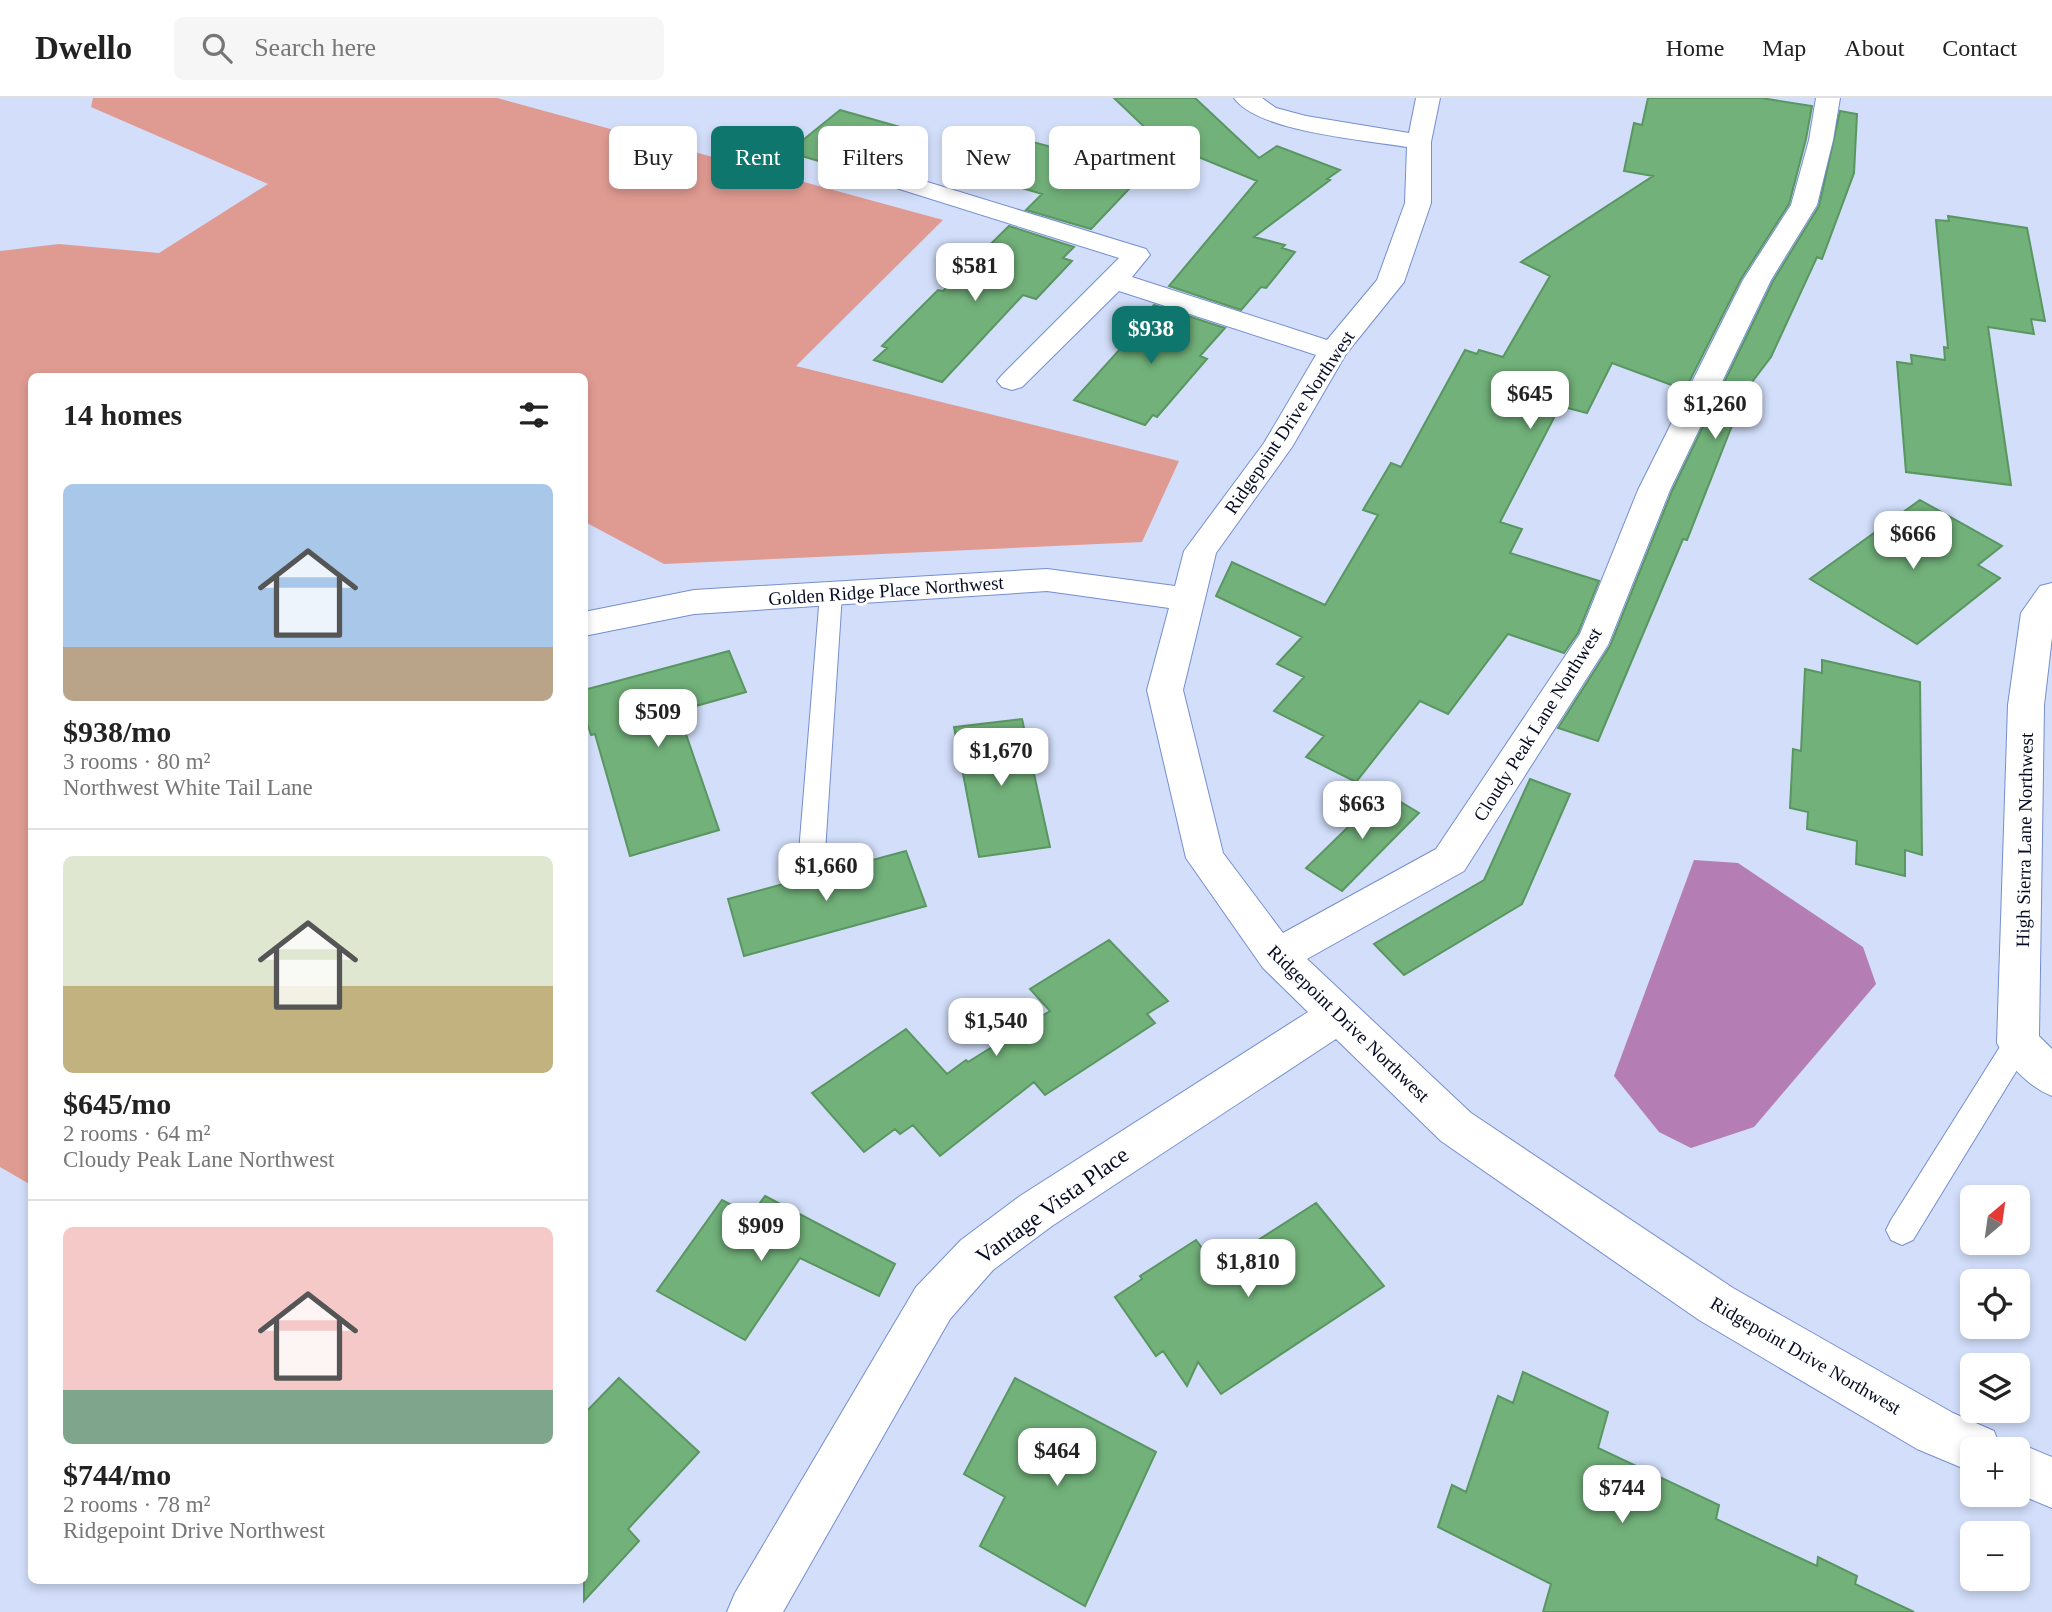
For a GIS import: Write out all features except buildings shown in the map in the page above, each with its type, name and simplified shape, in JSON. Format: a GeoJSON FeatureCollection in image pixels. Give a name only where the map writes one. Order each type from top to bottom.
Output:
{"type":"FeatureCollection","features":[{"type":"Feature","properties":{"kind":"street"},"geometry":{"type":"LineString","coordinates":[[1246,98],[1267,113],[1419,142]]}},
{"type":"Feature","properties":{"kind":"street","name":"Ridgepoint Drive Northwest"},"geometry":{"type":"LineString","coordinates":[[1428,98],[1419,142],[1418,203],[1390,282],[1333,351],[1277,447],[1200,551],[1165,690],[1205,858],[1277,956],[1456,1127],[1716,1304],[1935,1431],[1960,1442]]}},
{"type":"Feature","properties":{"kind":"street","name":"Cloudy Peak Lane Northwest"},"geometry":{"type":"LineString","coordinates":[[1277,956],[1450,860],[1596,636],[1654,490],[1757,280],[1804,205],[1821,140],[1828,98]]}},
{"type":"Feature","properties":{"kind":"street"},"geometry":{"type":"LineString","coordinates":[[924,189],[1137,256],[1012,381]]}},
{"type":"Feature","properties":{"kind":"street"},"geometry":{"type":"LineString","coordinates":[[1114,280],[1333,351]]}},
{"type":"Feature","properties":{"kind":"street","name":"Golden Ridge Place Northwest"},"geometry":{"type":"LineString","coordinates":[[588,623],[694,602],[1047,580],[1188,599]]}},
{"type":"Feature","properties":{"kind":"street","name":"High Sierra Lane Northwest"},"geometry":{"type":"LineString","coordinates":[[2018,1043],[2026,705],[2041,673],[2038,613],[2052,594]]}},
{"type":"Feature","properties":{"kind":"street","name":"Vantage Vista Place"},"geometry":{"type":"LineString","coordinates":[[754,1612],[933,1303],[977,1255],[1035,1211],[1338,1015]]}},
{"type":"Feature","properties":{"kind":"street"},"geometry":{"type":"LineString","coordinates":[[2018,1043],[2052,1077]]}},
{"type":"Feature","properties":{"kind":"street"},"geometry":{"type":"LineString","coordinates":[[2030,1473],[2052,1483]]}},
{"type":"Feature","properties":{"kind":"lane"},"geometry":{"type":"LineString","coordinates":[[812,852],[831,594]]}},
{"type":"Feature","properties":{"kind":"lane"},"geometry":{"type":"LineString","coordinates":[[1902,1230],[2018,1043]]}},
{"type":"Feature","properties":{"kind":"shaded area"},"geometry":{"type":"Polygon","coordinates":[[[93,98],[497,98],[609,129],[609,189],[697,189],[697,153],[711,157],[711,189],[804,189],[804,182],[818,186],[818,189],[830,189],[943,220],[796,366],[1179,461],[1142,542],[664,564],[588,524],[588,373],[28,373],[28,1183],[0,1167],[0,251],[59,244],[159,253],[268,184],[91,107],[93,98]]]}},
{"type":"Feature","properties":{"kind":"shaded area"},"geometry":{"type":"Polygon","coordinates":[[[1694,860],[1738,863],[1863,947],[1876,984],[1754,1127],[1691,1148],[1659,1132],[1614,1076],[1694,860]]]}}]}
